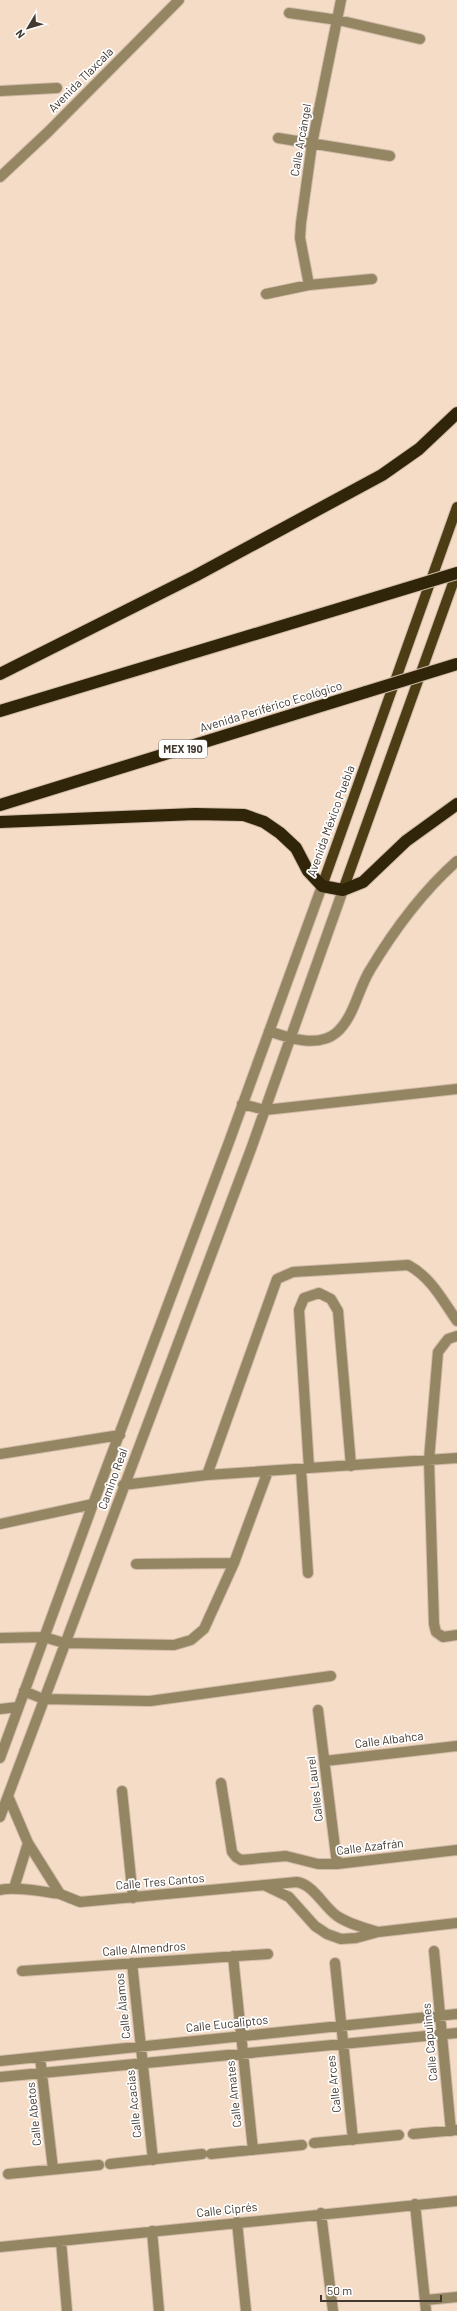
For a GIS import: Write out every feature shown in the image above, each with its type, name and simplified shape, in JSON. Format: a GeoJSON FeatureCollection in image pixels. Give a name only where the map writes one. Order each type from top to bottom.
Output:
{"type":"FeatureCollection","features":[{"type":"Feature","properties":{"kind":"highway"},"geometry":{"type":"LineString","coordinates":[[0,674],[195,576],[382,475],[419,449],[457,413]]}},
{"type":"Feature","properties":{"kind":"highway"},"geometry":{"type":"LineString","coordinates":[[0,711],[457,572]]}},
{"type":"Feature","properties":{"kind":"highway","name":"Avenida Periférico Ecológico"},"geometry":{"type":"LineString","coordinates":[[0,805],[457,664]]}},
{"type":"Feature","properties":{"kind":"highway"},"geometry":{"type":"LineString","coordinates":[[0,822],[195,814],[244,815],[264,822],[280,833],[296,848],[308,871],[322,886],[342,890],[363,882],[406,841],[457,804]]}},
{"type":"Feature","properties":{"kind":"main road","name":"Avenida México Puebla"},"geometry":{"type":"LineString","coordinates":[[322,886],[457,507]]}},
{"type":"Feature","properties":{"kind":"main road"},"geometry":{"type":"LineString","coordinates":[[342,890],[457,572]]}},
{"type":"Feature","properties":{"kind":"street","name":"Avenida Tlaxcala"},"geometry":{"type":"LineString","coordinates":[[0,177],[48,132],[178,0]]}},
{"type":"Feature","properties":{"kind":"street","name":"Calle Arcángel"},"geometry":{"type":"LineString","coordinates":[[309,285],[300,238],[312,144],[341,0]]}},
{"type":"Feature","properties":{"kind":"street"},"geometry":{"type":"LineString","coordinates":[[289,13],[338,20],[420,39]]}},
{"type":"Feature","properties":{"kind":"street"},"geometry":{"type":"LineString","coordinates":[[0,91],[57,88]]}},
{"type":"Feature","properties":{"kind":"street"},"geometry":{"type":"LineString","coordinates":[[278,138],[390,156]]}},
{"type":"Feature","properties":{"kind":"street"},"geometry":{"type":"LineString","coordinates":[[266,294],[309,285],[372,279]]}},
{"type":"Feature","properties":{"kind":"street"},"geometry":{"type":"LineString","coordinates":[[269,1031],[290,1038],[322,1040],[336,1034],[344,1024],[369,971],[417,901],[457,861]]}},
{"type":"Feature","properties":{"kind":"street","name":"Avenida México Puebla"},"geometry":{"type":"LineString","coordinates":[[229,1142],[322,886]]}},
{"type":"Feature","properties":{"kind":"street"},"geometry":{"type":"LineString","coordinates":[[265,1110],[342,890]]}},
{"type":"Feature","properties":{"kind":"street"},"geometry":{"type":"LineString","coordinates":[[242,1104],[265,1110],[457,1089]]}},
{"type":"Feature","properties":{"kind":"street","name":"Camino Real"},"geometry":{"type":"LineString","coordinates":[[0,1817],[64,1643],[251,1149],[258,1125],[265,1110]]}},
{"type":"Feature","properties":{"kind":"street","name":"Camino Real"},"geometry":{"type":"LineString","coordinates":[[0,1758],[93,1504],[229,1142]]}},
{"type":"Feature","properties":{"kind":"street"},"geometry":{"type":"LineString","coordinates":[[207,1475],[277,1279],[293,1272],[408,1265],[420,1271],[428,1280],[457,1322]]}},
{"type":"Feature","properties":{"kind":"street"},"geometry":{"type":"LineString","coordinates":[[308,1572],[299,1310],[304,1298],[319,1293],[331,1299],[338,1311],[351,1466]]}},
{"type":"Feature","properties":{"kind":"street"},"geometry":{"type":"LineString","coordinates":[[457,1336],[448,1339],[438,1352],[429,1460],[434,1624],[436,1632],[443,1637],[457,1636]]}},
{"type":"Feature","properties":{"kind":"street"},"geometry":{"type":"LineString","coordinates":[[0,1454],[120,1435]]}},
{"type":"Feature","properties":{"kind":"street"},"geometry":{"type":"LineString","coordinates":[[124,1485],[207,1475],[457,1458]]}},
{"type":"Feature","properties":{"kind":"street"},"geometry":{"type":"LineString","coordinates":[[0,1638],[44,1637],[64,1643],[174,1645],[191,1640],[204,1629],[234,1563],[268,1471]]}},
{"type":"Feature","properties":{"kind":"street"},"geometry":{"type":"LineString","coordinates":[[0,1524],[93,1504]]}},
{"type":"Feature","properties":{"kind":"street"},"geometry":{"type":"LineString","coordinates":[[136,1564],[234,1563]]}},
{"type":"Feature","properties":{"kind":"street"},"geometry":{"type":"LineString","coordinates":[[24,1691],[43,1699],[150,1701],[331,1676]]}},
{"type":"Feature","properties":{"kind":"street"},"geometry":{"type":"LineString","coordinates":[[0,1709],[18,1707]]}},
{"type":"Feature","properties":{"kind":"street","name":"Calles Laurel"},"geometry":{"type":"LineString","coordinates":[[318,1710],[337,1864]]}},
{"type":"Feature","properties":{"kind":"street","name":"Calle Albahca"},"geometry":{"type":"LineString","coordinates":[[324,1761],[457,1746]]}},
{"type":"Feature","properties":{"kind":"street","name":"Calle Azafrán"},"geometry":{"type":"LineString","coordinates":[[221,1783],[232,1852],[241,1860],[286,1856],[318,1864],[337,1864],[457,1850]]}},
{"type":"Feature","properties":{"kind":"street"},"geometry":{"type":"LineString","coordinates":[[122,1792],[133,1898]]}},
{"type":"Feature","properties":{"kind":"street"},"geometry":{"type":"LineString","coordinates":[[8,1796],[28,1843],[60,1894]]}},
{"type":"Feature","properties":{"kind":"street"},"geometry":{"type":"LineString","coordinates":[[14,1888],[28,1843]]}},
{"type":"Feature","properties":{"kind":"street","name":"Calle Tres Cantos"},"geometry":{"type":"LineString","coordinates":[[0,1890],[14,1888],[60,1894],[80,1902],[264,1885],[302,1883],[336,1915],[349,1923],[378,1932]]}},
{"type":"Feature","properties":{"kind":"street","name":"Calle Tres Cantos"},"geometry":{"type":"LineString","coordinates":[[264,1885],[296,1903],[315,1926],[327,1934],[341,1940],[356,1938],[378,1932],[457,1923]]}},
{"type":"Feature","properties":{"kind":"street","name":"Calle Capulines"},"geometry":{"type":"LineString","coordinates":[[434,1951],[442,2035],[454,2130]]}},
{"type":"Feature","properties":{"kind":"street","name":"Calle Almendros"},"geometry":{"type":"LineString","coordinates":[[22,1971],[268,1954]]}},
{"type":"Feature","properties":{"kind":"street","name":"Calle Amates"},"geometry":{"type":"LineString","coordinates":[[233,1956],[253,2150]]}},
{"type":"Feature","properties":{"kind":"street","name":"Calle Álamos"},"geometry":{"type":"LineString","coordinates":[[132,1963],[141,2046]]}},
{"type":"Feature","properties":{"kind":"street","name":"Calle Arces"},"geometry":{"type":"LineString","coordinates":[[335,1963],[353,2140]]}},
{"type":"Feature","properties":{"kind":"street","name":"Calle Eucaliptos"},"geometry":{"type":"LineString","coordinates":[[0,2061],[457,2014]]}},
{"type":"Feature","properties":{"kind":"street"},"geometry":{"type":"LineString","coordinates":[[0,2077],[457,2033]]}},
{"type":"Feature","properties":{"kind":"street","name":"Calle Acacias"},"geometry":{"type":"LineString","coordinates":[[141,2046],[153,2160]]}},
{"type":"Feature","properties":{"kind":"street","name":"Calle Abetos"},"geometry":{"type":"LineString","coordinates":[[40,2056],[53,2169]]}},
{"type":"Feature","properties":{"kind":"street"},"geometry":{"type":"LineString","coordinates":[[413,2134],[454,2130]]}},
{"type":"Feature","properties":{"kind":"street"},"geometry":{"type":"LineString","coordinates":[[314,2143],[400,2135]]}},
{"type":"Feature","properties":{"kind":"street"},"geometry":{"type":"LineString","coordinates":[[110,2164],[302,2145]]}},
{"type":"Feature","properties":{"kind":"street"},"geometry":{"type":"LineString","coordinates":[[8,2174],[99,2165]]}},
{"type":"Feature","properties":{"kind":"street","name":"Calle Ciprés"},"geometry":{"type":"LineString","coordinates":[[0,2247],[321,2213],[457,2201]]}},
{"type":"Feature","properties":{"kind":"street"},"geometry":{"type":"LineString","coordinates":[[415,2204],[426,2311]]}},
{"type":"Feature","properties":{"kind":"street"},"geometry":{"type":"LineString","coordinates":[[321,2213],[332,2311]]}},
{"type":"Feature","properties":{"kind":"street"},"geometry":{"type":"LineString","coordinates":[[237,2222],[246,2311]]}},
{"type":"Feature","properties":{"kind":"street"},"geometry":{"type":"LineString","coordinates":[[152,2231],[158,2311]]}},
{"type":"Feature","properties":{"kind":"street"},"geometry":{"type":"LineString","coordinates":[[61,2241],[67,2311]]}},
{"type":"Feature","properties":{"kind":"street"},"geometry":{"type":"LineString","coordinates":[[426,2300],[457,2297]]}}]}
